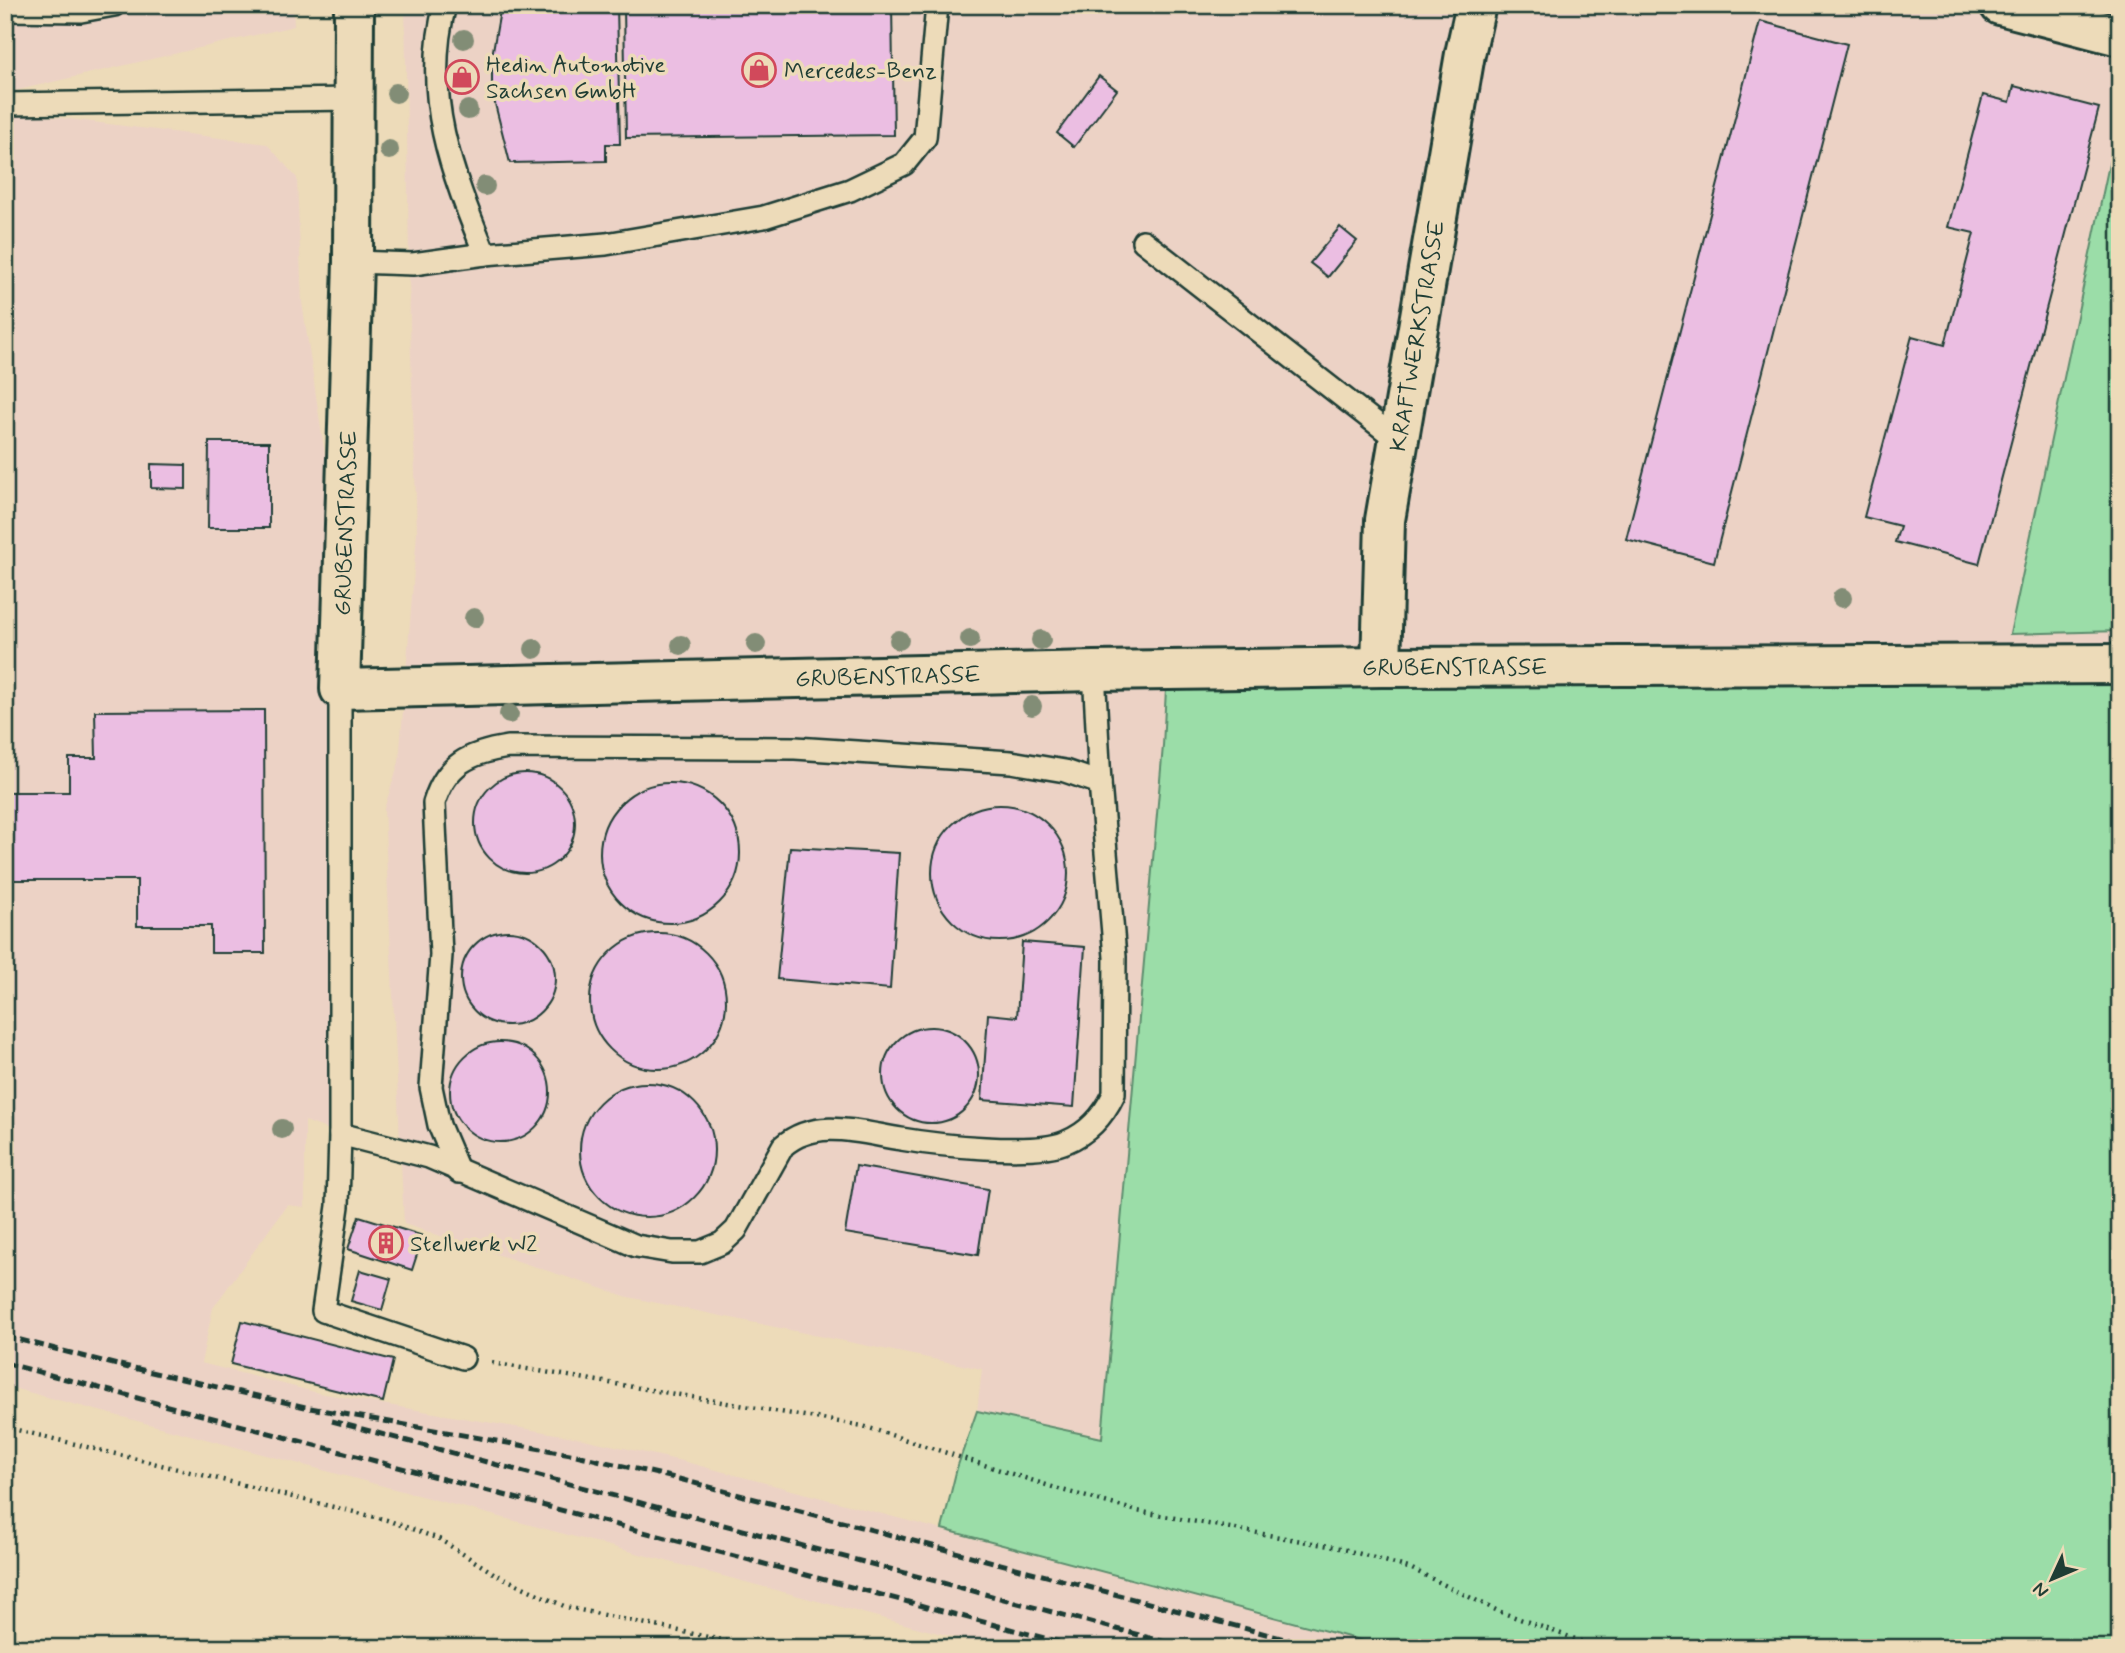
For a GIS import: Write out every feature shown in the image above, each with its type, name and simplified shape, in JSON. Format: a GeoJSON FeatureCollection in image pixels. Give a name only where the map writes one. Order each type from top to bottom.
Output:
{"type":"FeatureCollection","features":[{"type":"Feature","properties":{"kind":"street","name":"GRUBENSTRASSE"},"geometry":{"type":"LineString","coordinates":[[354,5],[353,262],[340,689],[1094,671],[2120,664]]}},
{"type":"Feature","properties":{"kind":"street","name":"KRAFTWERKSTRASSE"},"geometry":{"type":"LineString","coordinates":[[1381,667],[1385,520],[1465,54],[1476,5]]}},
{"type":"Feature","properties":{"kind":"street"},"geometry":{"type":"LineString","coordinates":[[2000,5],[2120,36]]}},
{"type":"Feature","properties":{"kind":"lane"},"geometry":{"type":"LineString","coordinates":[[5,10],[81,11],[114,5]]}},
{"type":"Feature","properties":{"kind":"lane"},"geometry":{"type":"LineString","coordinates":[[444,5],[436,67],[439,120],[458,187],[485,254]]}},
{"type":"Feature","properties":{"kind":"lane"},"geometry":{"type":"LineString","coordinates":[[353,262],[413,264],[485,254],[606,244],[765,217],[850,190],[904,164],[925,138],[937,5]]}},
{"type":"Feature","properties":{"kind":"lane"},"geometry":{"type":"LineString","coordinates":[[5,104],[354,99]]}},
{"type":"Feature","properties":{"kind":"lane"},"geometry":{"type":"LineString","coordinates":[[1143,241],[1399,441]]}},
{"type":"Feature","properties":{"kind":"lane"},"geometry":{"type":"LineString","coordinates":[[340,1134],[429,1157],[636,1246],[672,1252],[700,1252],[722,1243],[736,1230],[783,1146],[793,1137],[809,1130],[841,1129],[926,1144],[1031,1150],[1065,1143],[1086,1130],[1106,1111],[1114,1094],[1115,957],[1100,783],[1094,671]]}},
{"type":"Feature","properties":{"kind":"lane"},"geometry":{"type":"LineString","coordinates":[[340,689],[340,1134],[338,1206],[323,1311],[463,1358]]}},
{"type":"Feature","properties":{"kind":"lane"},"geometry":{"type":"LineString","coordinates":[[459,1172],[439,1125],[431,1087],[440,955],[434,803],[439,786],[465,758],[508,747],[795,748],[1011,762],[1065,771],[1100,783]]}},
{"type":"Feature","properties":{"kind":"path"},"geometry":{"type":"LineString","coordinates":[[463,1358],[863,1426],[1062,1490],[1138,1511],[1340,1548],[1412,1569],[1499,1611],[1589,1644],[1614,1648]]}},
{"type":"Feature","properties":{"kind":"path"},"geometry":{"type":"LineString","coordinates":[[5,1427],[387,1520],[439,1539],[495,1574],[566,1607],[760,1648]]}},
{"type":"Feature","properties":{"kind":"shaded area"},"geometry":{"type":"Polygon","coordinates":[[[5,5],[293,5],[294,26],[5,93],[5,5]]]}},
{"type":"Feature","properties":{"kind":"shaded area"},"geometry":{"type":"Polygon","coordinates":[[[405,5],[2120,5],[2120,1648],[977,1411],[982,1369],[628,1297],[404,1224],[384,809],[399,762],[417,532],[410,327],[405,5]]]}},
{"type":"Feature","properties":{"kind":"shaded area"},"geometry":{"type":"Polygon","coordinates":[[[5,111],[267,144],[297,178],[302,302],[343,576],[340,1134],[305,1121],[305,1207],[287,1205],[213,1308],[201,1363],[319,1393],[579,1438],[682,1461],[1389,1648],[995,1648],[5,1386],[5,111]]]}},
{"type":"Feature","properties":{"kind":"green space"},"geometry":{"type":"Polygon","coordinates":[[[2120,112],[2120,631],[2010,634],[2120,112]]]}},
{"type":"Feature","properties":{"kind":"green space"},"geometry":{"type":"Polygon","coordinates":[[[2120,664],[2120,1648],[1390,1648],[942,1529],[957,1468],[977,1411],[1102,1438],[1163,746],[1167,670],[2120,664]]]}},
{"type":"Feature","properties":{"kind":"building"},"geometry":{"type":"Polygon","coordinates":[[[501,5],[617,5],[620,144],[606,144],[606,161],[510,163],[492,92],[492,56],[501,5]]]}},
{"type":"Feature","properties":{"kind":"building","name":"Mercedes-Benz"},"geometry":{"type":"Polygon","coordinates":[[[624,5],[892,5],[894,135],[626,138],[624,5]]]}},
{"type":"Feature","properties":{"kind":"building"},"geometry":{"type":"Polygon","coordinates":[[[1760,21],[1847,44],[1714,562],[1626,539],[1760,21]]]}},
{"type":"Feature","properties":{"kind":"building"},"geometry":{"type":"Polygon","coordinates":[[[1099,76],[1117,90],[1074,147],[1057,133],[1099,76]]]}},
{"type":"Feature","properties":{"kind":"building"},"geometry":{"type":"Polygon","coordinates":[[[2014,86],[2099,108],[1979,564],[1895,542],[1900,526],[1864,517],[1912,336],[1945,345],[1974,233],[1948,227],[1983,95],[2010,102],[2014,86]]]}},
{"type":"Feature","properties":{"kind":"building"},"geometry":{"type":"Polygon","coordinates":[[[1340,227],[1357,241],[1328,277],[1310,263],[1340,227]]]}},
{"type":"Feature","properties":{"kind":"building"},"geometry":{"type":"Polygon","coordinates":[[[209,442],[269,442],[269,528],[208,528],[209,442]]]}},
{"type":"Feature","properties":{"kind":"building"},"geometry":{"type":"Polygon","coordinates":[[[151,464],[186,465],[186,489],[151,488],[151,464]]]}},
{"type":"Feature","properties":{"kind":"building"},"geometry":{"type":"Polygon","coordinates":[[[264,710],[265,953],[211,953],[211,926],[137,926],[137,880],[9,880],[9,792],[69,792],[69,758],[96,758],[95,711],[264,710]]]}},
{"type":"Feature","properties":{"kind":"building"},"geometry":{"type":"Polygon","coordinates":[[[525,773],[544,776],[561,787],[572,804],[575,823],[572,842],[561,859],[544,870],[525,873],[506,870],[489,859],[478,842],[475,823],[478,804],[489,787],[506,776],[525,773]]]}},
{"type":"Feature","properties":{"kind":"building"},"geometry":{"type":"Polygon","coordinates":[[[670,783],[697,789],[719,804],[734,826],[740,853],[734,880],[719,902],[697,917],[670,923],[643,917],[621,902],[606,880],[600,853],[606,826],[621,804],[643,789],[670,783]]]}},
{"type":"Feature","properties":{"kind":"building"},"geometry":{"type":"Polygon","coordinates":[[[1000,805],[1026,810],[1048,825],[1063,847],[1068,873],[1063,899],[1048,921],[1026,936],[1000,941],[974,936],[952,921],[937,899],[932,873],[937,847],[952,825],[974,810],[1000,805]]]}},
{"type":"Feature","properties":{"kind":"building"},"geometry":{"type":"Polygon","coordinates":[[[790,847],[899,853],[890,989],[777,979],[790,847]]]}},
{"type":"Feature","properties":{"kind":"building"},"geometry":{"type":"Polygon","coordinates":[[[508,931],[526,934],[541,945],[552,960],[555,978],[552,996],[541,1011],[526,1022],[508,1025],[490,1022],[475,1011],[464,996],[461,978],[464,960],[475,945],[490,934],[508,931]]]}},
{"type":"Feature","properties":{"kind":"building"},"geometry":{"type":"Polygon","coordinates":[[[658,933],[684,938],[706,953],[721,975],[726,1001],[721,1027],[706,1049],[684,1064],[658,1069],[632,1064],[610,1049],[595,1027],[590,1001],[595,975],[610,953],[632,938],[658,933]]]}},
{"type":"Feature","properties":{"kind":"building"},"geometry":{"type":"Polygon","coordinates":[[[1022,942],[1085,947],[1074,1107],[982,1100],[988,1014],[1017,1017],[1022,942]]]}},
{"type":"Feature","properties":{"kind":"building"},"geometry":{"type":"Polygon","coordinates":[[[931,1027],[949,1031],[965,1041],[975,1057],[979,1075],[975,1093],[965,1109],[949,1119],[931,1123],[913,1119],[897,1109],[887,1093],[883,1075],[887,1057],[897,1041],[913,1031],[931,1027]]]}},
{"type":"Feature","properties":{"kind":"building"},"geometry":{"type":"Polygon","coordinates":[[[500,1042],[519,1046],[536,1056],[546,1073],[550,1092],[546,1111],[536,1128],[519,1138],[500,1142],[481,1138],[464,1128],[454,1111],[450,1092],[454,1073],[464,1056],[481,1046],[500,1042]]]}},
{"type":"Feature","properties":{"kind":"building"},"geometry":{"type":"Polygon","coordinates":[[[647,1083],[673,1088],[695,1102],[709,1124],[714,1150],[709,1176],[695,1198],[673,1212],[647,1217],[621,1212],[599,1198],[585,1176],[580,1150],[585,1124],[599,1102],[621,1088],[647,1083]]]}},
{"type":"Feature","properties":{"kind":"building"},"geometry":{"type":"Polygon","coordinates":[[[856,1166],[988,1189],[978,1255],[845,1233],[856,1166]]]}},
{"type":"Feature","properties":{"kind":"building","name":"Stellwerk W2"},"geometry":{"type":"Polygon","coordinates":[[[359,1216],[423,1236],[412,1270],[348,1249],[359,1216]]]}},
{"type":"Feature","properties":{"kind":"building"},"geometry":{"type":"Polygon","coordinates":[[[360,1270],[391,1279],[382,1310],[351,1301],[360,1270]]]}},
{"type":"Feature","properties":{"kind":"building"},"geometry":{"type":"Polygon","coordinates":[[[242,1321],[393,1360],[383,1402],[231,1364],[242,1321]]]}},
{"type":"Feature","properties":{"kind":"railway"},"geometry":{"type":"LineString","coordinates":[[5,1336],[129,1368]]}},
{"type":"Feature","properties":{"kind":"railway"},"geometry":{"type":"LineString","coordinates":[[5,1363],[1082,1648]]}},
{"type":"Feature","properties":{"kind":"railway"},"geometry":{"type":"LineString","coordinates":[[120,1365],[310,1408],[576,1455],[679,1479],[1319,1648]]}},
{"type":"Feature","properties":{"kind":"railway"},"geometry":{"type":"LineString","coordinates":[[332,1421],[1188,1648]]}},
{"type":"Feature","properties":{"kind":"place","name":"Mercedes-Benz"},"geometry":{"type":"Point","coordinates":[759,70]}},
{"type":"Feature","properties":{"kind":"place","name":"Hedin Automotive Sachsen GmbH"},"geometry":{"type":"Point","coordinates":[462,77]}},
{"type":"Feature","properties":{"kind":"place","name":"Stellwerk W2"},"geometry":{"type":"Point","coordinates":[386,1243]}}]}
